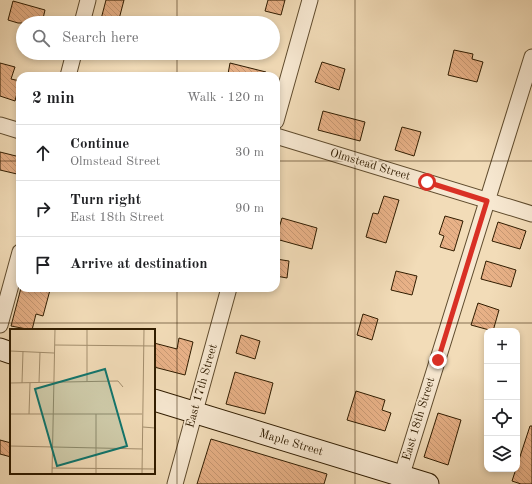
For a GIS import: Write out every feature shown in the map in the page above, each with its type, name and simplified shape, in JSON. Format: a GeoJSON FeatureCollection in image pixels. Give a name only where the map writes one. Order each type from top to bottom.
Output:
{"type":"FeatureCollection","features":[{"type":"Feature","properties":{"kind":"main road"},"geometry":{"type":"LineString","coordinates":[[0,349],[10,353]]}},
{"type":"Feature","properties":{"kind":"main road","name":"Maple Street"},"geometry":{"type":"LineString","coordinates":[[155,400],[400,480],[428,484]]}},
{"type":"Feature","properties":{"kind":"street"},"geometry":{"type":"LineString","coordinates":[[84,16],[88,0]]}},
{"type":"Feature","properties":{"kind":"street"},"geometry":{"type":"LineString","coordinates":[[280,107],[310,0]]}},
{"type":"Feature","properties":{"kind":"street","name":"East 18th Street"},"geometry":{"type":"LineString","coordinates":[[400,480],[532,57]]}},
{"type":"Feature","properties":{"kind":"street"},"geometry":{"type":"LineString","coordinates":[[69,72],[72,60]]}},
{"type":"Feature","properties":{"kind":"street"},"geometry":{"type":"LineString","coordinates":[[0,125],[16,130]]}},
{"type":"Feature","properties":{"kind":"street","name":"Olmstead Street"},"geometry":{"type":"LineString","coordinates":[[280,137],[532,214]]}},
{"type":"Feature","properties":{"kind":"street"},"geometry":{"type":"LineString","coordinates":[[0,325],[16,267]]}},
{"type":"Feature","properties":{"kind":"street","name":"East 17th Street"},"geometry":{"type":"LineString","coordinates":[[175,484],[228,292]]}},
{"type":"Feature","properties":{"kind":"building"},"geometry":{"type":"Polygon","coordinates":[[[106,0],[124,0],[120,16],[102,16],[106,0]]]}},
{"type":"Feature","properties":{"kind":"building"},"geometry":{"type":"Polygon","coordinates":[[[268,0],[285,0],[281,15],[265,11],[268,0]]]}},
{"type":"Feature","properties":{"kind":"building"},"geometry":{"type":"Polygon","coordinates":[[[13,1],[45,10],[44,16],[16,16],[16,22],[8,20],[13,1]]]}},
{"type":"Feature","properties":{"kind":"building"},"geometry":{"type":"Polygon","coordinates":[[[454,50],[473,54],[472,59],[483,62],[477,82],[448,75],[454,50]]]}},
{"type":"Feature","properties":{"kind":"building"},"geometry":{"type":"Polygon","coordinates":[[[322,62],[345,69],[339,90],[315,82],[322,62]]]}},
{"type":"Feature","properties":{"kind":"building"},"geometry":{"type":"Polygon","coordinates":[[[0,63],[15,67],[11,79],[16,80],[16,97],[15,101],[0,96],[0,63]]]}},
{"type":"Feature","properties":{"kind":"building"},"geometry":{"type":"Polygon","coordinates":[[[230,63],[266,72],[228,72],[230,63]]]}},
{"type":"Feature","properties":{"kind":"building"},"geometry":{"type":"Polygon","coordinates":[[[323,111],[365,122],[360,141],[318,130],[323,111]]]}},
{"type":"Feature","properties":{"kind":"building"},"geometry":{"type":"Polygon","coordinates":[[[402,127],[421,132],[414,156],[395,150],[402,127]]]}},
{"type":"Feature","properties":{"kind":"building"},"geometry":{"type":"Polygon","coordinates":[[[0,152],[16,156],[16,174],[0,170],[0,152]]]}},
{"type":"Feature","properties":{"kind":"building"},"geometry":{"type":"Polygon","coordinates":[[[384,196],[399,200],[386,243],[366,237],[373,213],[378,214],[384,196]]]}},
{"type":"Feature","properties":{"kind":"building"},"geometry":{"type":"Polygon","coordinates":[[[445,216],[463,221],[454,251],[440,247],[444,236],[439,234],[445,216]]]}},
{"type":"Feature","properties":{"kind":"building"},"geometry":{"type":"Polygon","coordinates":[[[282,218],[317,228],[312,249],[280,240],[280,225],[282,218]]]}},
{"type":"Feature","properties":{"kind":"building"},"geometry":{"type":"Polygon","coordinates":[[[498,222],[526,231],[520,249],[492,241],[498,222]]]}},
{"type":"Feature","properties":{"kind":"building"},"geometry":{"type":"Polygon","coordinates":[[[280,260],[289,261],[287,278],[280,277],[280,260]]]}},
{"type":"Feature","properties":{"kind":"building"},"geometry":{"type":"Polygon","coordinates":[[[486,261],[516,270],[511,287],[481,279],[486,261]]]}},
{"type":"Feature","properties":{"kind":"building"},"geometry":{"type":"Polygon","coordinates":[[[396,271],[417,276],[412,295],[391,290],[396,271]]]}},
{"type":"Feature","properties":{"kind":"building"},"geometry":{"type":"Polygon","coordinates":[[[20,292],[49,292],[43,316],[36,314],[32,329],[11,326],[20,292]]]}},
{"type":"Feature","properties":{"kind":"building"},"geometry":{"type":"Polygon","coordinates":[[[478,303],[499,310],[494,328],[484,329],[471,325],[478,303]]]}},
{"type":"Feature","properties":{"kind":"building"},"geometry":{"type":"Polygon","coordinates":[[[363,314],[378,319],[372,340],[357,335],[363,314]]]}},
{"type":"Feature","properties":{"kind":"building"},"geometry":{"type":"Polygon","coordinates":[[[241,335],[260,341],[255,359],[236,353],[241,335]]]}},
{"type":"Feature","properties":{"kind":"building"},"geometry":{"type":"Polygon","coordinates":[[[179,338],[193,342],[185,375],[155,367],[155,343],[177,349],[179,338]]]}},
{"type":"Feature","properties":{"kind":"building"},"geometry":{"type":"Polygon","coordinates":[[[235,372],[273,383],[265,414],[226,404],[235,372]]]}},
{"type":"Feature","properties":{"kind":"building"},"geometry":{"type":"Polygon","coordinates":[[[356,391],[385,400],[382,410],[391,413],[385,431],[347,420],[356,391]]]}},
{"type":"Feature","properties":{"kind":"building"},"geometry":{"type":"Polygon","coordinates":[[[438,413],[461,420],[448,465],[424,457],[438,413]]]}},
{"type":"Feature","properties":{"kind":"building"},"geometry":{"type":"Polygon","coordinates":[[[530,426],[532,426],[532,484],[521,484],[512,481],[515,472],[520,472],[520,457],[530,426]]]}},
{"type":"Feature","properties":{"kind":"building"},"geometry":{"type":"Polygon","coordinates":[[[211,439],[327,474],[324,484],[197,484],[211,439]]]}},
{"type":"Feature","properties":{"kind":"building"},"geometry":{"type":"Polygon","coordinates":[[[0,440],[10,443],[10,457],[0,454],[0,440]]]}},
{"type":"Feature","properties":{"kind":"route"},"geometry":{"type":"LineString","coordinates":[[427,182],[487,201],[438,360]]}}]}
